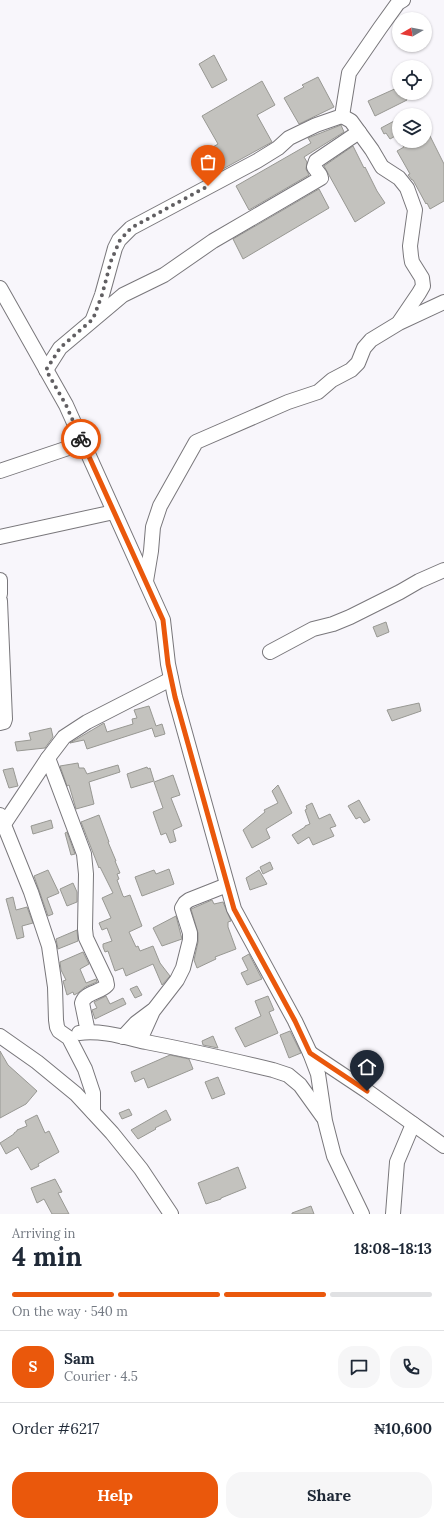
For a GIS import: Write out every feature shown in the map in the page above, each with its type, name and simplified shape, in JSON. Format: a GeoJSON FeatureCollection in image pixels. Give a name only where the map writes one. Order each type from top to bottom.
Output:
{"type":"FeatureCollection","features":[{"type":"Feature","properties":{"kind":"street"},"geometry":{"type":"LineString","coordinates":[[342,116],[349,73],[398,3],[403,0]]}},
{"type":"Feature","properties":{"kind":"street"},"geometry":{"type":"LineString","coordinates":[[93,319],[102,295],[115,248],[131,228],[257,161],[278,148],[289,138],[316,125],[342,116],[351,121],[372,150],[382,167],[399,178],[407,188],[415,210],[410,251],[412,262],[422,278],[423,286],[399,322]]}},
{"type":"Feature","properties":{"kind":"street"},"geometry":{"type":"LineString","coordinates":[[46,370],[60,348],[93,319],[123,296],[164,275],[213,241],[321,178],[314,167],[316,161],[359,132]]}},
{"type":"Feature","properties":{"kind":"street"},"geometry":{"type":"LineString","coordinates":[[0,288],[66,405],[163,620],[171,679],[234,909],[295,1021],[310,1053],[318,1074],[325,1121],[334,1156],[362,1214]]}},
{"type":"Feature","properties":{"kind":"street"},"geometry":{"type":"LineString","coordinates":[[146,581],[151,551],[152,528],[160,506],[196,442],[288,402],[318,392],[332,380],[352,370],[358,363],[364,348],[371,340],[399,322],[444,302]]}},
{"type":"Feature","properties":{"kind":"street"},"geometry":{"type":"LineString","coordinates":[[0,471],[83,443]]}},
{"type":"Feature","properties":{"kind":"street"},"geometry":{"type":"LineString","coordinates":[[0,537],[114,512]]}},
{"type":"Feature","properties":{"kind":"street"},"geometry":{"type":"LineString","coordinates":[[270,652],[313,629],[350,617],[419,581],[444,570]]}},
{"type":"Feature","properties":{"kind":"street"},"geometry":{"type":"LineString","coordinates":[[0,580],[0,594]]}},
{"type":"Feature","properties":{"kind":"street"},"geometry":{"type":"LineString","coordinates":[[0,601],[1,654],[5,719],[4,722],[0,723]]}},
{"type":"Feature","properties":{"kind":"street"},"geometry":{"type":"LineString","coordinates":[[93,1112],[93,1093],[85,1069],[69,1038],[59,1031],[56,1020],[55,987],[49,946],[31,892],[2,820],[64,737],[87,722],[171,679]]}},
{"type":"Feature","properties":{"kind":"street"},"geometry":{"type":"LineString","coordinates":[[48,758],[84,854],[86,874],[86,938],[107,985],[105,988],[88,995],[83,999],[82,1003],[88,1032]]}},
{"type":"Feature","properties":{"kind":"street"},"geometry":{"type":"LineString","coordinates":[[140,1040],[153,1011],[177,980],[183,968],[190,940],[190,933],[182,908],[189,900],[227,885]]}},
{"type":"Feature","properties":{"kind":"street"},"geometry":{"type":"LineString","coordinates":[[123,1037],[136,1023],[153,1011]]}},
{"type":"Feature","properties":{"kind":"street"},"geometry":{"type":"LineString","coordinates":[[65,1035],[88,1032],[123,1037],[197,1052],[273,1070],[288,1075],[300,1085],[325,1121]]}},
{"type":"Feature","properties":{"kind":"street"},"geometry":{"type":"LineString","coordinates":[[0,1036],[76,1094],[141,1169],[171,1214]]}},
{"type":"Feature","properties":{"kind":"street"},"geometry":{"type":"LineString","coordinates":[[310,1053],[367,1091],[444,1146]]}},
{"type":"Feature","properties":{"kind":"street"},"geometry":{"type":"LineString","coordinates":[[394,1214],[396,1162],[413,1124]]}},
{"type":"Feature","properties":{"kind":"building"},"geometry":{"type":"Polygon","coordinates":[[[214,55],[227,80],[212,88],[199,64],[214,55]]]}},
{"type":"Feature","properties":{"kind":"building"},"geometry":{"type":"Polygon","coordinates":[[[318,77],[334,107],[299,124],[284,98],[304,87],[302,85],[318,77]]]}},
{"type":"Feature","properties":{"kind":"building"},"geometry":{"type":"Polygon","coordinates":[[[262,81],[275,105],[257,115],[272,142],[212,175],[201,154],[218,144],[202,116],[262,81]]]}},
{"type":"Feature","properties":{"kind":"building"},"geometry":{"type":"Polygon","coordinates":[[[392,90],[392,100],[407,100],[375,116],[368,101],[392,90]]]}},
{"type":"Feature","properties":{"kind":"building"},"geometry":{"type":"Polygon","coordinates":[[[392,122],[392,138],[390,139],[386,133],[384,134],[381,128],[392,122]]]}},
{"type":"Feature","properties":{"kind":"building"},"geometry":{"type":"Polygon","coordinates":[[[341,125],[344,132],[304,157],[307,162],[306,169],[309,175],[249,210],[236,186],[311,143],[308,138],[341,125]]]}},
{"type":"Feature","properties":{"kind":"building"},"geometry":{"type":"Polygon","coordinates":[[[432,140],[444,164],[444,201],[430,209],[413,180],[408,175],[410,174],[397,151],[402,148],[432,148],[432,140]]]}},
{"type":"Feature","properties":{"kind":"building"},"geometry":{"type":"Polygon","coordinates":[[[353,146],[385,203],[355,222],[324,166],[353,146]]]}},
{"type":"Feature","properties":{"kind":"building"},"geometry":{"type":"Polygon","coordinates":[[[319,189],[329,208],[243,259],[233,239],[319,189]]]}},
{"type":"Feature","properties":{"kind":"building"},"geometry":{"type":"Polygon","coordinates":[[[386,622],[389,632],[377,637],[373,627],[386,622]]]}},
{"type":"Feature","properties":{"kind":"building"},"geometry":{"type":"Polygon","coordinates":[[[419,703],[421,711],[392,721],[387,710],[419,703]]]}},
{"type":"Feature","properties":{"kind":"building"},"geometry":{"type":"Polygon","coordinates":[[[149,706],[156,726],[162,724],[165,734],[155,737],[152,728],[87,749],[84,740],[70,743],[104,723],[107,732],[133,724],[132,719],[137,718],[134,710],[149,706]]]}},
{"type":"Feature","properties":{"kind":"building"},"geometry":{"type":"Polygon","coordinates":[[[51,728],[53,737],[45,748],[17,751],[15,742],[31,740],[29,733],[51,728]]]}},
{"type":"Feature","properties":{"kind":"building"},"geometry":{"type":"Polygon","coordinates":[[[78,763],[79,768],[84,768],[87,774],[118,765],[120,772],[89,782],[94,804],[76,809],[69,785],[67,786],[60,766],[78,763]]]}},
{"type":"Feature","properties":{"kind":"building"},"geometry":{"type":"Polygon","coordinates":[[[147,767],[148,769],[150,768],[154,781],[131,788],[127,774],[147,767]]]}},
{"type":"Feature","properties":{"kind":"building"},"geometry":{"type":"Polygon","coordinates":[[[13,768],[18,786],[9,788],[3,770],[13,768]]]}},
{"type":"Feature","properties":{"kind":"building"},"geometry":{"type":"Polygon","coordinates":[[[173,775],[180,795],[171,798],[182,826],[173,830],[176,841],[170,843],[166,833],[161,835],[153,812],[163,808],[154,782],[173,775]]]}},
{"type":"Feature","properties":{"kind":"building"},"geometry":{"type":"Polygon","coordinates":[[[278,785],[292,813],[266,829],[270,838],[252,848],[243,830],[265,812],[264,810],[278,803],[272,791],[278,785]]]}},
{"type":"Feature","properties":{"kind":"building"},"geometry":{"type":"Polygon","coordinates":[[[359,800],[370,820],[364,823],[360,817],[356,819],[348,806],[359,800]]]}},
{"type":"Feature","properties":{"kind":"building"},"geometry":{"type":"Polygon","coordinates":[[[312,803],[319,819],[330,814],[336,826],[330,828],[334,836],[313,845],[309,837],[298,844],[292,835],[310,824],[305,810],[307,809],[306,806],[312,803]]]}},
{"type":"Feature","properties":{"kind":"building"},"geometry":{"type":"Polygon","coordinates":[[[99,815],[120,873],[117,874],[119,879],[117,880],[123,896],[130,895],[142,926],[129,932],[136,947],[138,946],[140,951],[153,946],[160,963],[170,976],[162,985],[153,964],[126,976],[123,968],[115,971],[108,951],[105,952],[103,947],[103,944],[112,941],[107,928],[102,930],[99,923],[111,918],[102,898],[113,893],[100,867],[99,868],[81,822],[99,815]]]}},
{"type":"Feature","properties":{"kind":"building"},"geometry":{"type":"Polygon","coordinates":[[[51,820],[53,828],[33,834],[31,826],[51,820]]]}},
{"type":"Feature","properties":{"kind":"building"},"geometry":{"type":"Polygon","coordinates":[[[67,832],[75,854],[71,855],[65,833],[67,832]]]}},
{"type":"Feature","properties":{"kind":"building"},"geometry":{"type":"Polygon","coordinates":[[[270,862],[273,869],[263,874],[260,867],[270,862]]]}},
{"type":"Feature","properties":{"kind":"building"},"geometry":{"type":"Polygon","coordinates":[[[169,869],[174,884],[142,896],[135,877],[154,870],[156,874],[169,869]]]}},
{"type":"Feature","properties":{"kind":"building"},"geometry":{"type":"Polygon","coordinates":[[[48,870],[59,893],[47,898],[53,914],[48,916],[34,876],[48,870]]]}},
{"type":"Feature","properties":{"kind":"building"},"geometry":{"type":"Polygon","coordinates":[[[259,870],[267,884],[250,890],[246,878],[259,870]]]}},
{"type":"Feature","properties":{"kind":"building"},"geometry":{"type":"Polygon","coordinates":[[[73,883],[77,892],[77,902],[67,906],[60,889],[73,883]]]}},
{"type":"Feature","properties":{"kind":"building"},"geometry":{"type":"Polygon","coordinates":[[[13,897],[16,910],[27,907],[33,923],[22,926],[24,937],[17,939],[6,899],[13,897]]]}},
{"type":"Feature","properties":{"kind":"building"},"geometry":{"type":"Polygon","coordinates":[[[212,900],[214,904],[223,902],[231,921],[228,922],[228,927],[236,949],[215,957],[216,959],[197,968],[194,960],[198,942],[198,933],[191,909],[212,900]]]}},
{"type":"Feature","properties":{"kind":"building"},"geometry":{"type":"Polygon","coordinates":[[[176,916],[182,939],[162,946],[153,928],[176,916]]]}},
{"type":"Feature","properties":{"kind":"building"},"geometry":{"type":"Polygon","coordinates":[[[77,930],[78,941],[58,949],[56,939],[77,930]]]}},
{"type":"Feature","properties":{"kind":"building"},"geometry":{"type":"Polygon","coordinates":[[[83,952],[89,964],[80,969],[86,983],[96,979],[97,982],[85,987],[74,995],[73,992],[67,995],[63,981],[66,980],[61,970],[60,962],[83,952]]]}},
{"type":"Feature","properties":{"kind":"building"},"geometry":{"type":"Polygon","coordinates":[[[249,954],[262,979],[247,985],[241,973],[248,970],[242,958],[249,954]]]}},
{"type":"Feature","properties":{"kind":"building"},"geometry":{"type":"Polygon","coordinates":[[[137,986],[142,995],[135,998],[130,989],[137,986]]]}},
{"type":"Feature","properties":{"kind":"building"},"geometry":{"type":"Polygon","coordinates":[[[106,996],[110,1004],[123,998],[126,1004],[95,1019],[92,1010],[97,1008],[94,1002],[106,996]]]}},
{"type":"Feature","properties":{"kind":"building"},"geometry":{"type":"Polygon","coordinates":[[[268,996],[274,1010],[269,1012],[278,1033],[245,1047],[235,1028],[261,1016],[255,1001],[268,996]]]}},
{"type":"Feature","properties":{"kind":"building"},"geometry":{"type":"Polygon","coordinates":[[[290,1031],[301,1053],[289,1058],[280,1035],[290,1031]]]}},
{"type":"Feature","properties":{"kind":"building"},"geometry":{"type":"Polygon","coordinates":[[[213,1036],[218,1048],[203,1045],[202,1041],[213,1036]]]}},
{"type":"Feature","properties":{"kind":"building"},"geometry":{"type":"Polygon","coordinates":[[[0,1051],[8,1065],[37,1091],[26,1104],[0,1118],[0,1051]]]}},
{"type":"Feature","properties":{"kind":"building"},"geometry":{"type":"Polygon","coordinates":[[[170,1055],[189,1059],[193,1069],[148,1088],[144,1078],[135,1082],[131,1072],[170,1055]]]}},
{"type":"Feature","properties":{"kind":"building"},"geometry":{"type":"Polygon","coordinates":[[[218,1077],[225,1094],[212,1099],[205,1082],[218,1077]]]}},
{"type":"Feature","properties":{"kind":"building"},"geometry":{"type":"Polygon","coordinates":[[[129,1109],[132,1115],[122,1119],[119,1113],[129,1109]]]}},
{"type":"Feature","properties":{"kind":"building"},"geometry":{"type":"Polygon","coordinates":[[[166,1110],[171,1120],[155,1128],[156,1129],[138,1139],[131,1130],[166,1110]]]}},
{"type":"Feature","properties":{"kind":"building"},"geometry":{"type":"Polygon","coordinates":[[[37,1115],[45,1133],[49,1131],[59,1152],[38,1164],[39,1166],[31,1170],[18,1147],[6,1154],[0,1143],[14,1134],[17,1130],[27,1126],[25,1121],[37,1115]]]}},
{"type":"Feature","properties":{"kind":"building"},"geometry":{"type":"Polygon","coordinates":[[[238,1167],[246,1188],[206,1204],[198,1183],[238,1167]]]}},
{"type":"Feature","properties":{"kind":"building"},"geometry":{"type":"Polygon","coordinates":[[[55,1179],[62,1192],[58,1193],[69,1214],[52,1214],[44,1199],[37,1203],[31,1188],[55,1179]]]}},
{"type":"Feature","properties":{"kind":"building"},"geometry":{"type":"Polygon","coordinates":[[[311,1206],[314,1214],[292,1214],[292,1213],[311,1206]]]}},
{"type":"Feature","properties":{"kind":"way so far"},"geometry":{"type":"LineString","coordinates":[[81,439],[66,405],[46,370],[60,348],[93,319],[102,295],[115,248],[120,240],[131,228],[208,186]]}},
{"type":"Feature","properties":{"kind":"route"},"geometry":{"type":"LineString","coordinates":[[81,439],[163,620],[168,664],[175,697],[234,909],[274,985],[295,1021],[310,1053],[367,1091]]}}]}
